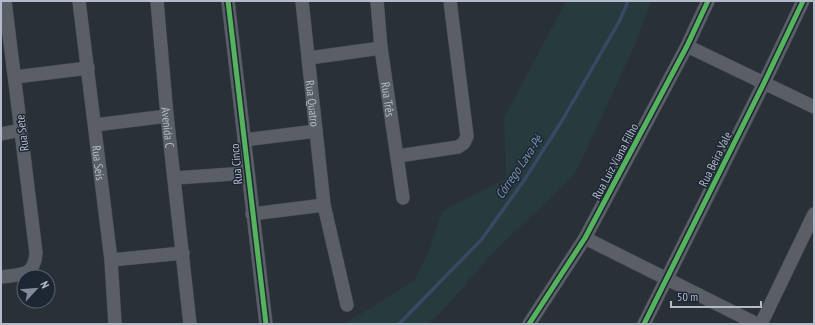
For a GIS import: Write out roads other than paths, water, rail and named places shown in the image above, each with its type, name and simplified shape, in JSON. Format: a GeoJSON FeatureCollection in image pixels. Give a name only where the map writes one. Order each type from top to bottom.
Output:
{"type":"FeatureCollection","features":[{"type":"Feature","properties":{"kind":"street","name":"Rua Sete"},"geometry":{"type":"LineString","coordinates":[[1,278],[28,272],[35,265],[36,253],[5,1]]}},
{"type":"Feature","properties":{"kind":"street","name":"Rua Seis"},"geometry":{"type":"LineString","coordinates":[[79,1],[111,260],[115,324]]}},
{"type":"Feature","properties":{"kind":"street","name":"Avenida C"},"geometry":{"type":"LineString","coordinates":[[157,1],[190,324]]}},
{"type":"Feature","properties":{"kind":"street","name":"Rua Cinco"},"geometry":{"type":"LineString","coordinates":[[228,1],[247,173],[266,324]]}},
{"type":"Feature","properties":{"kind":"street","name":"Rua Quatro"},"geometry":{"type":"LineString","coordinates":[[302,1],[324,205],[347,305]]}},
{"type":"Feature","properties":{"kind":"street","name":"Rua Três"},"geometry":{"type":"LineString","coordinates":[[377,1],[381,48],[403,198]]}},
{"type":"Feature","properties":{"kind":"street"},"geometry":{"type":"LineString","coordinates":[[398,156],[458,146],[464,143],[467,136],[450,1]]}},
{"type":"Feature","properties":{"kind":"street","name":"Rua Luiz Viana Filho"},"geometry":{"type":"LineString","coordinates":[[529,324],[585,238],[687,46],[708,1]]}},
{"type":"Feature","properties":{"kind":"street","name":"Rua Beira Vale"},"geometry":{"type":"LineString","coordinates":[[644,324],[764,83],[802,1]]}},
{"type":"Feature","properties":{"kind":"street"},"geometry":{"type":"LineString","coordinates":[[687,46],[814,107]]}},
{"type":"Feature","properties":{"kind":"street"},"geometry":{"type":"LineString","coordinates":[[309,58],[381,48]]}},
{"type":"Feature","properties":{"kind":"street"},"geometry":{"type":"LineString","coordinates":[[15,76],[88,68]]}},
{"type":"Feature","properties":{"kind":"street"},"geometry":{"type":"LineString","coordinates":[[95,125],[168,116]]}},
{"type":"Feature","properties":{"kind":"street"},"geometry":{"type":"LineString","coordinates":[[1,134],[21,130]]}},
{"type":"Feature","properties":{"kind":"street"},"geometry":{"type":"LineString","coordinates":[[244,140],[316,131]]}},
{"type":"Feature","properties":{"kind":"street"},"geometry":{"type":"LineString","coordinates":[[175,178],[247,173]]}},
{"type":"Feature","properties":{"kind":"street"},"geometry":{"type":"LineString","coordinates":[[252,214],[324,205]]}},
{"type":"Feature","properties":{"kind":"street"},"geometry":{"type":"LineString","coordinates":[[761,324],[814,214]]}},
{"type":"Feature","properties":{"kind":"street"},"geometry":{"type":"LineString","coordinates":[[585,238],[757,324]]}},
{"type":"Feature","properties":{"kind":"street"},"geometry":{"type":"LineString","coordinates":[[111,260],[183,253]]}},
{"type":"Feature","properties":{"kind":"waterway","name":"Córrego Lava-Pé"},"geometry":{"type":"LineString","coordinates":[[399,324],[482,239],[523,182],[563,119],[620,20],[628,1]]}}]}
